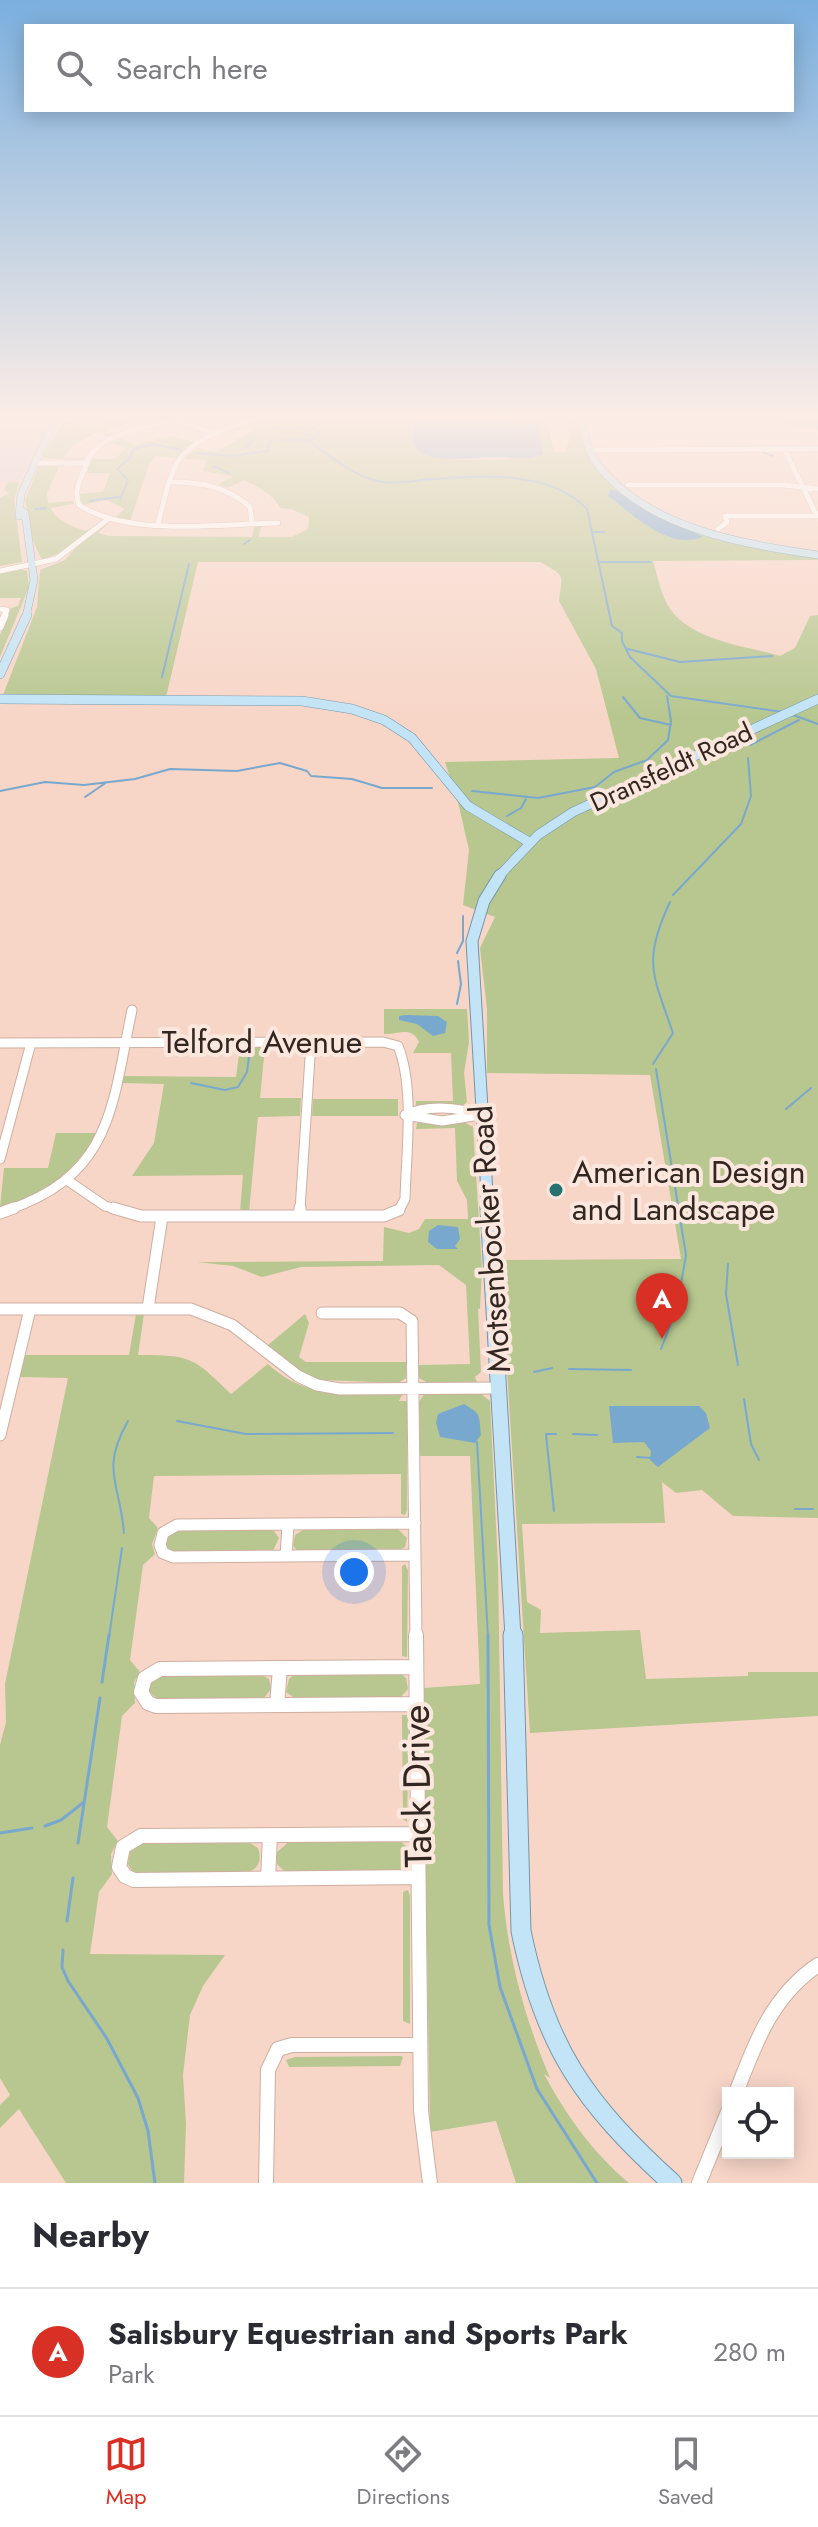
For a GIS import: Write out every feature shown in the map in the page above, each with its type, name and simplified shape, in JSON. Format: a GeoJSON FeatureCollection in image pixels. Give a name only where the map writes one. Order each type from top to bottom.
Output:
{"type":"FeatureCollection","features":[{"type":"Feature","properties":{"kind":"main road"},"geometry":{"type":"LineString","coordinates":[[0,673],[6,668],[34,590],[20,515]]}},
{"type":"Feature","properties":{"kind":"main road"},"geometry":{"type":"LineString","coordinates":[[669,515],[746,541],[818,552]]}},
{"type":"Feature","properties":{"kind":"main road"},"geometry":{"type":"LineString","coordinates":[[682,515],[718,529]]}},
{"type":"Feature","properties":{"kind":"main road"},"geometry":{"type":"LineString","coordinates":[[673,517],[818,552]]}},
{"type":"Feature","properties":{"kind":"main road"},"geometry":{"type":"LineString","coordinates":[[0,665],[14,629],[21,626]]}},
{"type":"Feature","properties":{"kind":"main road"},"geometry":{"type":"LineString","coordinates":[[0,699],[302,701],[347,708],[382,719],[411,737],[425,751],[444,780],[469,806],[529,842]]}},
{"type":"Feature","properties":{"kind":"main road","name":"Dransfeldt Road"},"geometry":{"type":"LineString","coordinates":[[529,842],[568,814],[818,699]]}},
{"type":"Feature","properties":{"kind":"main road","name":"Motsenbocker Road"},"geometry":{"type":"LineString","coordinates":[[529,842],[495,883],[473,934],[513,1618],[519,1912],[528,1970],[550,2033],[579,2087],[612,2128],[672,2183]]}},
{"type":"Feature","properties":{"kind":"street"},"geometry":{"type":"LineString","coordinates":[[92,515],[107,520],[158,523],[278,523]]}},
{"type":"Feature","properties":{"kind":"street"},"geometry":{"type":"LineString","coordinates":[[158,523],[161,515]]}},
{"type":"Feature","properties":{"kind":"street"},"geometry":{"type":"LineString","coordinates":[[251,515],[252,523]]}},
{"type":"Feature","properties":{"kind":"street"},"geometry":{"type":"LineString","coordinates":[[718,529],[727,522],[725,516],[818,516]]}},
{"type":"Feature","properties":{"kind":"street"},"geometry":{"type":"LineString","coordinates":[[0,569],[31,565],[64,554],[107,520]]}},
{"type":"Feature","properties":{"kind":"street"},"geometry":{"type":"LineString","coordinates":[[0,627],[3,609]]}},
{"type":"Feature","properties":{"kind":"street"},"geometry":{"type":"LineString","coordinates":[[0,1213],[38,1199],[67,1180],[91,1157],[106,1131],[132,1010]]}},
{"type":"Feature","properties":{"kind":"street"},"geometry":{"type":"LineString","coordinates":[[300,1216],[311,1042]]}},
{"type":"Feature","properties":{"kind":"street","name":"Telford Avenue"},"geometry":{"type":"LineString","coordinates":[[0,1043],[403,1043],[405,1115]]}},
{"type":"Feature","properties":{"kind":"street"},"geometry":{"type":"LineString","coordinates":[[0,1159],[31,1043]]}},
{"type":"Feature","properties":{"kind":"street"},"geometry":{"type":"LineString","coordinates":[[67,1180],[105,1206],[132,1215],[403,1214],[405,1115],[413,1119],[427,1119],[469,1118],[482,1114]]}},
{"type":"Feature","properties":{"kind":"street"},"geometry":{"type":"LineString","coordinates":[[148,1308],[162,1217]]}},
{"type":"Feature","properties":{"kind":"street"},"geometry":{"type":"LineString","coordinates":[[0,1309],[191,1309],[217,1315],[241,1330],[286,1371],[310,1383],[340,1389],[500,1388]]}},
{"type":"Feature","properties":{"kind":"street"},"geometry":{"type":"LineString","coordinates":[[0,1435],[30,1309]]}},
{"type":"Feature","properties":{"kind":"street","name":"Tack Drive"},"geometry":{"type":"LineString","coordinates":[[322,1313],[400,1313],[411,1318],[420,2045],[422,2130],[430,2183]]}},
{"type":"Feature","properties":{"kind":"street"},"geometry":{"type":"LineString","coordinates":[[415,1523],[177,1525],[167,1530],[160,1541],[163,1553],[173,1557],[415,1555]]}},
{"type":"Feature","properties":{"kind":"street"},"geometry":{"type":"LineString","coordinates":[[286,1556],[288,1525]]}},
{"type":"Feature","properties":{"kind":"street"},"geometry":{"type":"LineString","coordinates":[[416,1667],[160,1669],[149,1674],[141,1687],[144,1699],[156,1706],[416,1704]]}},
{"type":"Feature","properties":{"kind":"street"},"geometry":{"type":"LineString","coordinates":[[277,1705],[280,1668]]}},
{"type":"Feature","properties":{"kind":"street"},"geometry":{"type":"LineString","coordinates":[[418,1834],[141,1836],[123,1847],[119,1858],[122,1872],[134,1880],[418,1877]]}},
{"type":"Feature","properties":{"kind":"street"},"geometry":{"type":"LineString","coordinates":[[268,1879],[270,1836]]}},
{"type":"Feature","properties":{"kind":"street"},"geometry":{"type":"LineString","coordinates":[[739,2087],[777,2003],[793,1982],[818,1965]]}},
{"type":"Feature","properties":{"kind":"street"},"geometry":{"type":"LineString","coordinates":[[266,2183],[266,2092],[271,2047],[420,2045]]}},
{"type":"Feature","properties":{"kind":"street"},"geometry":{"type":"LineString","coordinates":[[699,2183],[722,2127]]}},
{"type":"Feature","properties":{"kind":"green space"},"geometry":{"type":"Polygon","coordinates":[[[0,515],[16,515],[22,562],[0,566],[0,515]]]}},
{"type":"Feature","properties":{"kind":"green space"},"geometry":{"type":"Polygon","coordinates":[[[28,515],[56,515],[86,531],[101,522],[60,553],[42,560],[33,541],[28,515]]]}},
{"type":"Feature","properties":{"kind":"green space"},"geometry":{"type":"Polygon","coordinates":[[[118,515],[132,515],[130,521],[113,519],[118,515]]]}},
{"type":"Feature","properties":{"kind":"green space"},"geometry":{"type":"Polygon","coordinates":[[[304,515],[668,515],[696,528],[818,556],[818,560],[653,561],[670,609],[692,628],[721,641],[780,656],[795,648],[810,616],[818,615],[818,1518],[733,1516],[702,1490],[676,1493],[662,1482],[665,1523],[522,1524],[527,1602],[541,1610],[540,1633],[640,1630],[646,1679],[748,1676],[748,1672],[818,1672],[818,1716],[530,1733],[500,1260],[681,1259],[650,1075],[487,1073],[487,1009],[480,948],[495,917],[463,905],[469,850],[445,762],[619,758],[596,669],[559,601],[559,574],[540,562],[198,562],[166,697],[3,695],[37,607],[40,570],[65,560],[79,544],[106,524],[98,533],[109,536],[252,537],[255,525],[261,525],[259,537],[292,537],[308,529],[309,517],[304,515]]]}},
{"type":"Feature","properties":{"kind":"green space"},"geometry":{"type":"Polygon","coordinates":[[[27,571],[29,587],[0,657],[0,635],[11,608],[18,606],[21,598],[0,598],[0,572],[27,571]]]}},
{"type":"Feature","properties":{"kind":"green space"},"geometry":{"type":"Polygon","coordinates":[[[384,1009],[467,1009],[469,1042],[464,1073],[467,1102],[462,1106],[416,1106],[416,1101],[453,1101],[451,1053],[413,1053],[419,1042],[412,1034],[384,1034],[384,1009]]]}},
{"type":"Feature","properties":{"kind":"green space"},"geometry":{"type":"Polygon","coordinates":[[[265,1046],[260,1098],[301,1098],[300,1116],[258,1117],[249,1212],[240,1212],[243,1175],[132,1176],[154,1143],[164,1084],[122,1083],[124,1076],[236,1077],[240,1047],[265,1046]]]}},
{"type":"Feature","properties":{"kind":"green space"},"geometry":{"type":"Polygon","coordinates":[[[313,1099],[398,1099],[398,1116],[312,1116],[313,1099]]]}},
{"type":"Feature","properties":{"kind":"green space"},"geometry":{"type":"Polygon","coordinates":[[[464,1122],[473,1127],[482,1269],[478,1309],[481,1372],[475,1377],[477,1382],[428,1383],[419,1378],[419,1365],[470,1364],[466,1285],[439,1265],[301,1267],[262,1277],[233,1266],[197,1262],[383,1261],[384,1227],[409,1233],[419,1229],[425,1219],[468,1219],[467,1200],[457,1181],[455,1128],[416,1129],[417,1123],[464,1122]]]}},
{"type":"Feature","properties":{"kind":"green space"},"geometry":{"type":"Polygon","coordinates":[[[56,1133],[98,1133],[79,1159],[44,1190],[0,1207],[4,1168],[48,1168],[56,1133]]]}},
{"type":"Feature","properties":{"kind":"green space"},"geometry":{"type":"Polygon","coordinates":[[[136,1314],[144,1314],[138,1355],[170,1356],[190,1361],[208,1372],[231,1394],[268,1364],[284,1377],[316,1390],[402,1395],[399,1401],[407,1401],[407,1510],[405,1515],[401,1514],[401,1474],[154,1476],[149,1518],[158,1528],[152,1544],[155,1554],[143,1565],[130,1660],[140,1672],[134,1682],[135,1703],[122,1716],[107,1827],[118,1841],[111,1854],[112,1874],[99,1892],[90,1954],[225,1955],[203,1986],[190,2015],[183,2075],[186,2124],[184,2183],[66,2183],[19,2109],[0,2128],[0,2105],[10,2095],[0,2078],[0,1745],[6,1722],[5,1684],[68,1378],[20,1377],[25,1355],[129,1355],[136,1314]]]}},
{"type":"Feature","properties":{"kind":"green space"},"geometry":{"type":"Polygon","coordinates":[[[305,1314],[309,1323],[299,1357],[306,1362],[406,1362],[406,1378],[398,1383],[321,1380],[304,1374],[267,1346],[305,1314]]]}},
{"type":"Feature","properties":{"kind":"green space"},"geometry":{"type":"Polygon","coordinates":[[[424,1394],[481,1394],[490,1401],[498,1566],[503,1894],[513,1965],[525,2011],[550,2078],[544,2074],[581,2133],[629,2183],[516,2183],[496,2121],[430,2132],[423,1688],[480,1684],[470,1456],[420,1456],[419,1402],[424,1394]]]}},
{"type":"Feature","properties":{"kind":"green space"},"geometry":{"type":"Polygon","coordinates":[[[398,1529],[407,1538],[405,1547],[397,1551],[297,1551],[293,1545],[295,1535],[303,1530],[398,1529]]]}},
{"type":"Feature","properties":{"kind":"green space"},"geometry":{"type":"Polygon","coordinates":[[[175,1531],[274,1531],[279,1538],[273,1551],[173,1553],[165,1546],[167,1538],[175,1531]]]}},
{"type":"Feature","properties":{"kind":"green space"},"geometry":{"type":"Polygon","coordinates":[[[405,1564],[408,1571],[407,1657],[402,1656],[402,1566],[405,1564]]]}},
{"type":"Feature","properties":{"kind":"green space"},"geometry":{"type":"Polygon","coordinates":[[[400,1673],[406,1678],[408,1689],[400,1698],[296,1699],[286,1692],[289,1679],[295,1674],[400,1673]]]}},
{"type":"Feature","properties":{"kind":"green space"},"geometry":{"type":"Polygon","coordinates":[[[260,1674],[269,1679],[271,1689],[264,1698],[259,1699],[159,1700],[148,1691],[150,1683],[159,1675],[260,1674]]]}},
{"type":"Feature","properties":{"kind":"green space"},"geometry":{"type":"Polygon","coordinates":[[[402,1715],[407,1715],[409,1722],[407,1822],[403,1819],[402,1715]]]}},
{"type":"Feature","properties":{"kind":"green space"},"geometry":{"type":"Polygon","coordinates":[[[290,1841],[400,1841],[407,1847],[409,1860],[399,1871],[285,1872],[277,1864],[277,1852],[290,1841]]]}},
{"type":"Feature","properties":{"kind":"green space"},"geometry":{"type":"Polygon","coordinates":[[[248,1842],[258,1848],[260,1856],[257,1866],[248,1872],[141,1874],[132,1871],[128,1864],[130,1851],[142,1843],[248,1842]]]}},
{"type":"Feature","properties":{"kind":"green space"},"geometry":{"type":"Polygon","coordinates":[[[408,1890],[410,2024],[403,2021],[403,1892],[408,1890]]]}},
{"type":"Feature","properties":{"kind":"green space"},"geometry":{"type":"Polygon","coordinates":[[[295,2057],[403,2057],[400,2066],[289,2067],[286,2060],[295,2057]]]}},
{"type":"Feature","properties":{"kind":"water"},"geometry":{"type":"Polygon","coordinates":[[[632,515],[657,515],[703,537],[677,539],[632,515]]]}},
{"type":"Feature","properties":{"kind":"water"},"geometry":{"type":"Polygon","coordinates":[[[399,1016],[438,1016],[447,1022],[445,1033],[433,1036],[417,1024],[399,1020],[399,1016]]]}},
{"type":"Feature","properties":{"kind":"water"},"geometry":{"type":"Polygon","coordinates":[[[438,1225],[458,1227],[460,1239],[455,1246],[458,1249],[437,1249],[428,1242],[429,1231],[438,1225]]]}},
{"type":"Feature","properties":{"kind":"water"},"geometry":{"type":"Polygon","coordinates":[[[464,1404],[478,1415],[481,1435],[475,1443],[440,1437],[436,1423],[438,1414],[464,1404]]]}},
{"type":"Feature","properties":{"kind":"water"},"geometry":{"type":"Polygon","coordinates":[[[609,1406],[699,1406],[706,1413],[710,1428],[658,1467],[650,1460],[651,1451],[644,1442],[613,1443],[609,1406]]]}},
{"type":"Feature","properties":{"kind":"waterway"},"geometry":{"type":"LineString","coordinates":[[588,515],[612,626],[622,633],[622,641],[630,657],[671,696],[783,712]]}},
{"type":"Feature","properties":{"kind":"waterway"},"geometry":{"type":"LineString","coordinates":[[593,532],[604,532]]}},
{"type":"Feature","properties":{"kind":"waterway"},"geometry":{"type":"LineString","coordinates":[[244,544],[250,540]]}},
{"type":"Feature","properties":{"kind":"waterway"},"geometry":{"type":"LineString","coordinates":[[600,562],[651,562]]}},
{"type":"Feature","properties":{"kind":"waterway"},"geometry":{"type":"LineString","coordinates":[[162,677],[189,564]]}},
{"type":"Feature","properties":{"kind":"waterway"},"geometry":{"type":"LineString","coordinates":[[628,649],[680,662],[772,656]]}},
{"type":"Feature","properties":{"kind":"waterway"},"geometry":{"type":"LineString","coordinates":[[667,696],[670,725]]}},
{"type":"Feature","properties":{"kind":"waterway"},"geometry":{"type":"LineString","coordinates":[[623,697],[640,718],[670,725]]}},
{"type":"Feature","properties":{"kind":"waterway"},"geometry":{"type":"LineString","coordinates":[[793,715],[818,724]]}},
{"type":"Feature","properties":{"kind":"waterway"},"geometry":{"type":"LineString","coordinates":[[750,745],[799,720]]}},
{"type":"Feature","properties":{"kind":"waterway"},"geometry":{"type":"LineString","coordinates":[[472,791],[538,798],[595,787],[614,772],[647,760],[668,740],[670,725]]}},
{"type":"Feature","properties":{"kind":"waterway"},"geometry":{"type":"LineString","coordinates":[[673,895],[741,824],[751,796],[748,758]]}},
{"type":"Feature","properties":{"kind":"waterway"},"geometry":{"type":"LineString","coordinates":[[106,782],[135,779],[170,769],[237,771],[280,763],[307,771],[311,776],[352,779],[382,788],[432,788]]}},
{"type":"Feature","properties":{"kind":"waterway"},"geometry":{"type":"LineString","coordinates":[[0,791],[45,782],[84,785],[106,782]]}},
{"type":"Feature","properties":{"kind":"waterway"},"geometry":{"type":"LineString","coordinates":[[85,797],[106,782]]}},
{"type":"Feature","properties":{"kind":"waterway"},"geometry":{"type":"LineString","coordinates":[[507,816],[521,808],[526,799]]}},
{"type":"Feature","properties":{"kind":"waterway"},"geometry":{"type":"LineString","coordinates":[[653,1064],[673,1033],[656,982],[653,954],[670,902]]}},
{"type":"Feature","properties":{"kind":"waterway"},"geometry":{"type":"LineString","coordinates":[[457,953],[463,941],[463,916]]}},
{"type":"Feature","properties":{"kind":"waterway"},"geometry":{"type":"LineString","coordinates":[[457,1004],[461,984],[458,961]]}},
{"type":"Feature","properties":{"kind":"waterway"},"geometry":{"type":"LineString","coordinates":[[191,1083],[225,1090],[238,1087],[247,1072],[249,1057]]}},
{"type":"Feature","properties":{"kind":"waterway"},"geometry":{"type":"LineString","coordinates":[[656,1069],[686,1255],[677,1307],[661,1349]]}},
{"type":"Feature","properties":{"kind":"waterway"},"geometry":{"type":"LineString","coordinates":[[786,1109],[811,1088]]}},
{"type":"Feature","properties":{"kind":"waterway"},"geometry":{"type":"LineString","coordinates":[[728,1264],[726,1294],[738,1365]]}},
{"type":"Feature","properties":{"kind":"waterway"},"geometry":{"type":"LineString","coordinates":[[534,1372],[552,1368]]}},
{"type":"Feature","properties":{"kind":"waterway"},"geometry":{"type":"LineString","coordinates":[[569,1369],[631,1370]]}},
{"type":"Feature","properties":{"kind":"waterway"},"geometry":{"type":"LineString","coordinates":[[744,1399],[751,1444],[759,1460]]}},
{"type":"Feature","properties":{"kind":"waterway"},"geometry":{"type":"LineString","coordinates":[[124,1533],[113,1465],[128,1421]]}},
{"type":"Feature","properties":{"kind":"waterway"},"geometry":{"type":"LineString","coordinates":[[177,1421],[246,1434],[393,1433]]}},
{"type":"Feature","properties":{"kind":"waterway"},"geometry":{"type":"LineString","coordinates":[[554,1511],[546,1434],[556,1434]]}},
{"type":"Feature","properties":{"kind":"waterway"},"geometry":{"type":"LineString","coordinates":[[573,1434],[597,1435]]}},
{"type":"Feature","properties":{"kind":"waterway"},"geometry":{"type":"LineString","coordinates":[[477,1442],[488,1637]]}},
{"type":"Feature","properties":{"kind":"waterway"},"geometry":{"type":"LineString","coordinates":[[637,1457],[652,1458]]}},
{"type":"Feature","properties":{"kind":"waterway"},"geometry":{"type":"LineString","coordinates":[[795,1509],[813,1509]]}},
{"type":"Feature","properties":{"kind":"waterway"},"geometry":{"type":"LineString","coordinates":[[109,1637],[122,1548]]}},
{"type":"Feature","properties":{"kind":"waterway"},"geometry":{"type":"LineString","coordinates":[[102,1682],[109,1635]]}},
{"type":"Feature","properties":{"kind":"waterway"},"geometry":{"type":"LineString","coordinates":[[488,1635],[489,1925],[500,1987],[537,2089],[597,2183]]}},
{"type":"Feature","properties":{"kind":"waterway"},"geometry":{"type":"LineString","coordinates":[[78,1843],[100,1698]]}},
{"type":"Feature","properties":{"kind":"waterway"},"geometry":{"type":"LineString","coordinates":[[45,1826],[61,1820],[84,1802]]}},
{"type":"Feature","properties":{"kind":"waterway"},"geometry":{"type":"LineString","coordinates":[[0,1833],[32,1828]]}},
{"type":"Feature","properties":{"kind":"waterway"},"geometry":{"type":"LineString","coordinates":[[67,1921],[73,1878]]}},
{"type":"Feature","properties":{"kind":"waterway"},"geometry":{"type":"LineString","coordinates":[[63,1950],[62,1967],[68,1981],[106,2037],[138,2098],[148,2131],[155,2183]]}},
{"type":"Feature","properties":{"kind":"place","name":"American Design and Landscape"},"geometry":{"type":"Point","coordinates":[556,1190]}},
{"type":"Feature","properties":{"kind":"place","name":"Salisbury Equestrian and Sports Park"},"geometry":{"type":"Point","coordinates":[662,1339]}}]}
